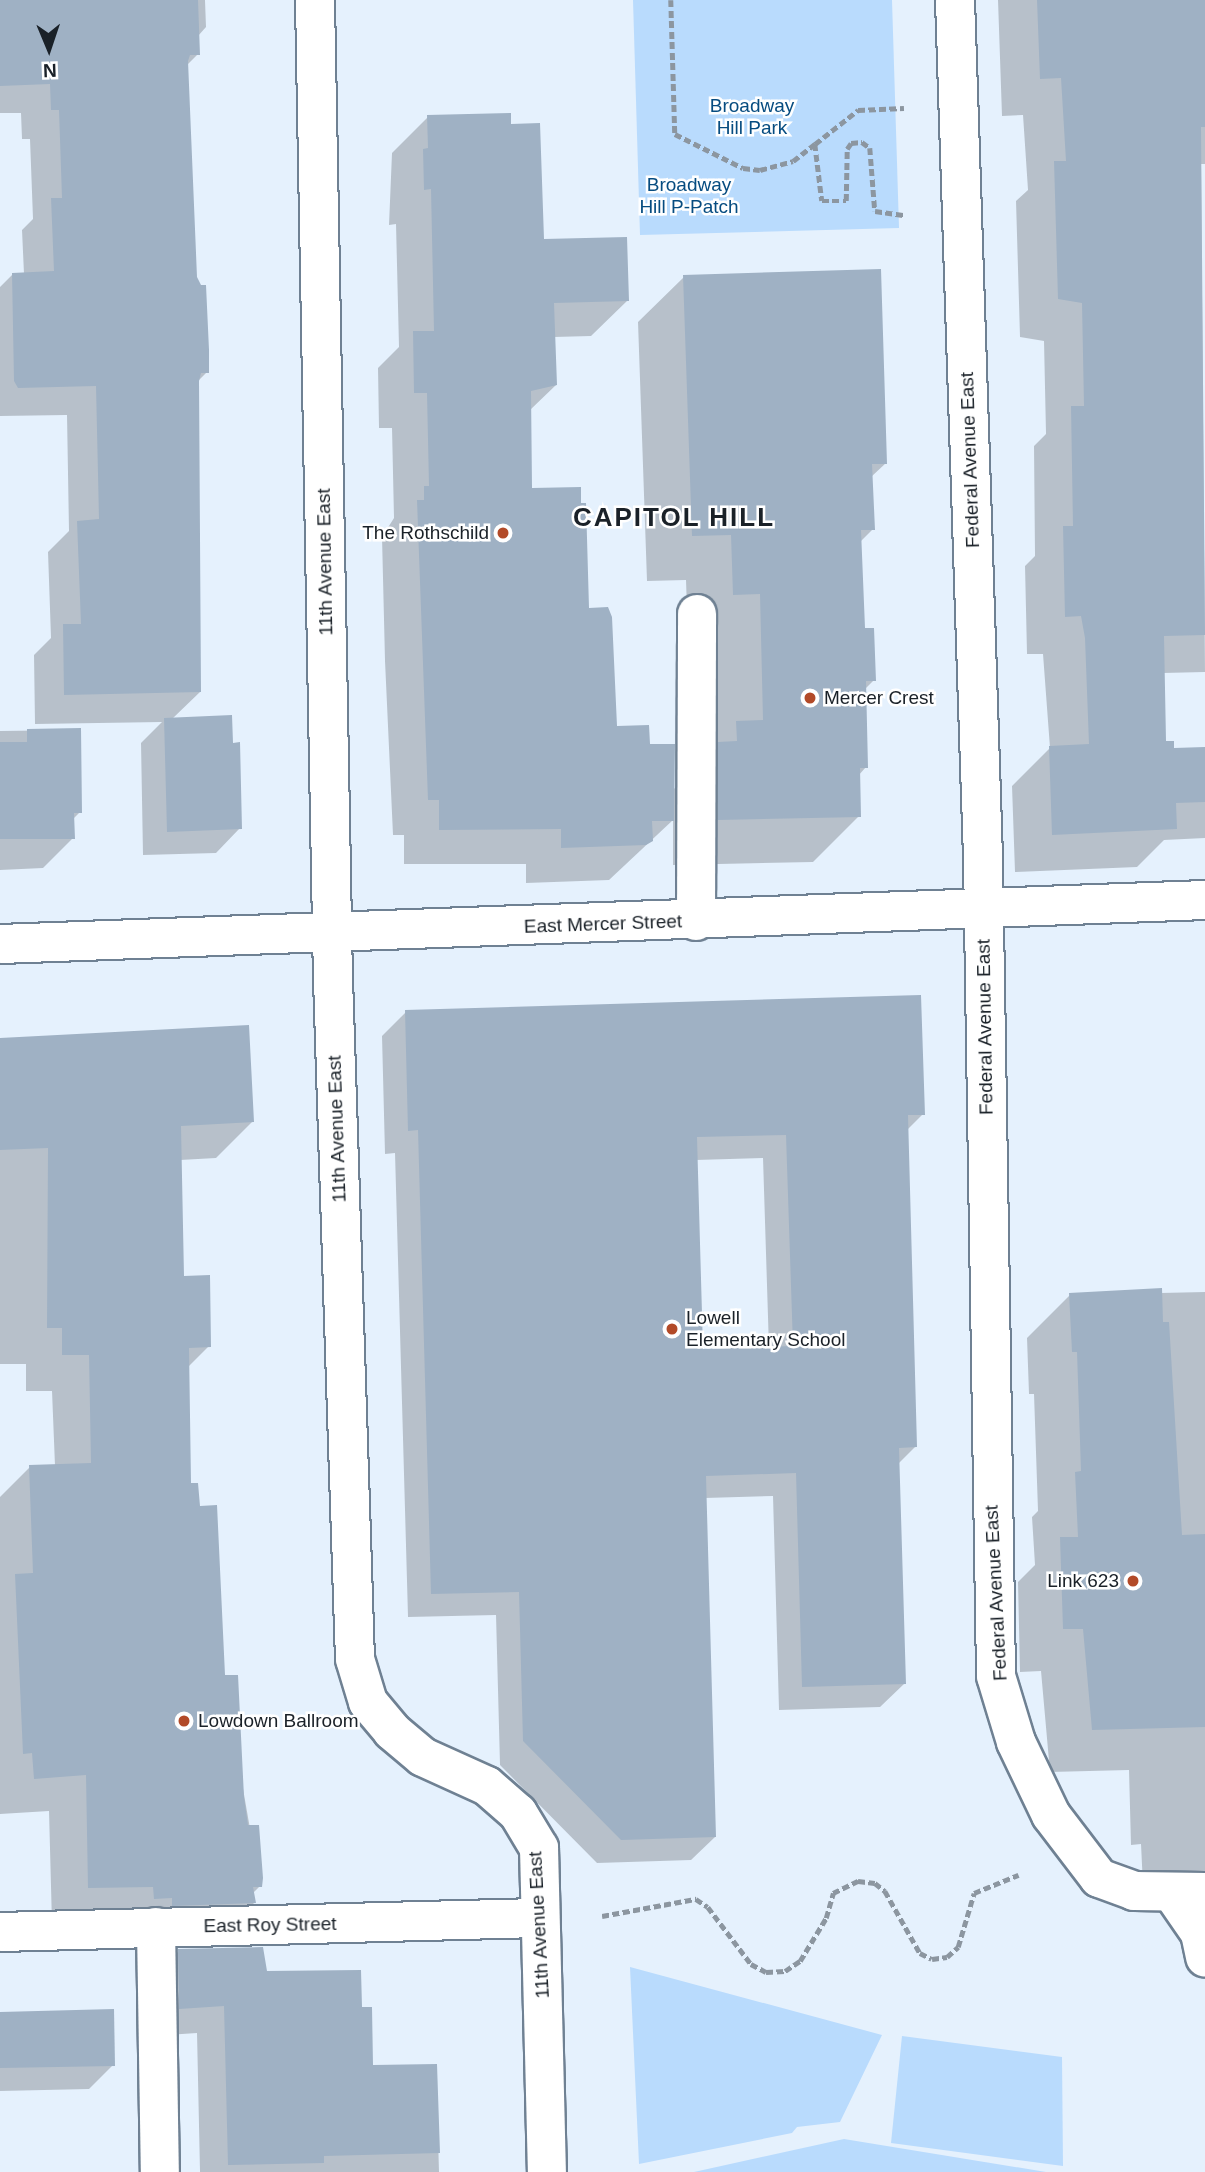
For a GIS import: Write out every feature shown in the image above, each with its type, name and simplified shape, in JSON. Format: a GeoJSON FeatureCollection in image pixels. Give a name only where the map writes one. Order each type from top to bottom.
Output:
{"type":"FeatureCollection","features":[{"type":"Feature","properties":{"kind":"street","name":"11th Avenue East"},"geometry":{"type":"LineString","coordinates":[[314,0],[332,933],[355,1659],[368,1702],[392,1731],[423,1757],[487,1786],[517,1813],[538,1848],[547,2172]]}},
{"type":"Feature","properties":{"kind":"street","name":"Federal Avenue East"},"geometry":{"type":"LineString","coordinates":[[955,0],[984,910],[996,1676],[1016,1742],[1051,1815],[1099,1878],[1135,1891],[1189,1893],[1205,1957]]}},
{"type":"Feature","properties":{"kind":"street"},"geometry":{"type":"LineString","coordinates":[[696,921],[697,614]]}},
{"type":"Feature","properties":{"kind":"street","name":"East Mercer Street"},"geometry":{"type":"LineString","coordinates":[[0,944],[696,921],[1205,900]]}},
{"type":"Feature","properties":{"kind":"street","name":"East Roy Street"},"geometry":{"type":"LineString","coordinates":[[0,1932],[540,1917]]}},
{"type":"Feature","properties":{"kind":"street"},"geometry":{"type":"LineString","coordinates":[[156,1927],[160,2172]]}},
{"type":"Feature","properties":{"kind":"path"},"geometry":{"type":"LineString","coordinates":[[671,0],[675,134],[743,169],[760,170],[793,161],[858,110],[904,108]]}},
{"type":"Feature","properties":{"kind":"path"},"geometry":{"type":"LineString","coordinates":[[815,144],[822,201],[846,201],[847,149],[851,143],[862,142],[870,148],[875,211],[905,215]]}},
{"type":"Feature","properties":{"kind":"path"},"geometry":{"type":"LineString","coordinates":[[601,1916],[696,1899],[708,1907],[751,1964],[766,1972],[785,1971],[800,1961],[826,1918],[833,1893],[858,1881],[875,1883],[885,1891],[920,1953],[932,1959],[947,1957],[958,1947],[974,1893],[1018,1875]]}},
{"type":"Feature","properties":{"kind":"green space","name":"Broadway Hill Park"},"geometry":{"type":"Polygon","coordinates":[[[633,0],[892,0],[899,228],[640,235],[633,0]]]}},
{"type":"Feature","properties":{"kind":"green space"},"geometry":{"type":"Polygon","coordinates":[[[630,1967],[882,2035],[840,2122],[797,2127],[792,2133],[639,2164],[630,1967]]]}},
{"type":"Feature","properties":{"kind":"green space"},"geometry":{"type":"Polygon","coordinates":[[[902,2036],[1062,2057],[1063,2166],[891,2143],[902,2036]]]}},
{"type":"Feature","properties":{"kind":"green space"},"geometry":{"type":"Polygon","coordinates":[[[844,2139],[1046,2172],[694,2172],[844,2139]]]}},
{"type":"Feature","properties":{"kind":"building"},"geometry":{"type":"Polygon","coordinates":[[[0,0],[198,0],[200,55],[190,55],[188,61],[197,277],[201,285],[206,285],[209,350],[209,373],[201,373],[199,381],[201,692],[64,695],[63,624],[81,624],[77,521],[99,519],[96,386],[18,388],[14,381],[12,273],[54,271],[51,198],[62,198],[59,110],[51,110],[50,84],[0,86],[0,0]]]}},
{"type":"Feature","properties":{"kind":"building"},"geometry":{"type":"Polygon","coordinates":[[[1037,0],[1205,0],[1205,127],[1201,127],[1205,635],[1164,636],[1166,741],[1174,741],[1174,748],[1205,747],[1205,802],[1176,803],[1177,829],[1052,835],[1049,746],[1089,744],[1085,638],[1081,616],[1065,617],[1063,526],[1073,526],[1071,406],[1084,406],[1082,303],[1058,299],[1054,161],[1066,161],[1061,78],[1040,79],[1037,0]]]}},
{"type":"Feature","properties":{"kind":"building"},"geometry":{"type":"Polygon","coordinates":[[[511,113],[511,124],[540,123],[544,239],[627,237],[629,301],[554,303],[557,385],[531,391],[532,488],[581,487],[581,503],[586,503],[589,608],[608,607],[612,617],[617,726],[649,725],[650,744],[675,744],[674,821],[652,821],[653,841],[646,845],[561,848],[561,829],[439,830],[439,800],[428,800],[417,500],[424,500],[424,486],[429,486],[427,393],[414,393],[413,331],[434,331],[431,189],[424,190],[423,149],[428,148],[427,115],[511,113]]]}},
{"type":"Feature","properties":{"kind":"building"},"geometry":{"type":"Polygon","coordinates":[[[881,269],[887,464],[872,464],[875,530],[861,530],[865,628],[874,628],[876,681],[866,681],[868,768],[860,768],[861,817],[718,820],[718,742],[737,741],[736,721],[763,720],[760,594],[733,595],[731,535],[692,536],[683,275],[881,269]]]}},
{"type":"Feature","properties":{"kind":"building"},"geometry":{"type":"Polygon","coordinates":[[[232,715],[233,743],[240,742],[242,829],[167,832],[164,718],[232,715]]]}},
{"type":"Feature","properties":{"kind":"building"},"geometry":{"type":"Polygon","coordinates":[[[81,728],[82,813],[74,813],[75,839],[0,839],[0,742],[27,742],[27,729],[81,728]]]}},
{"type":"Feature","properties":{"kind":"building"},"geometry":{"type":"Polygon","coordinates":[[[921,995],[925,1115],[908,1115],[917,1447],[899,1448],[906,1684],[802,1687],[796,1473],[706,1476],[716,1837],[621,1840],[523,1741],[519,1592],[431,1594],[418,1130],[408,1131],[405,1010],[921,995]],[[786,1135],[697,1137],[703,1349],[793,1346],[786,1135]]]}},
{"type":"Feature","properties":{"kind":"building"},"geometry":{"type":"Polygon","coordinates":[[[249,1025],[254,1122],[181,1126],[184,1276],[210,1275],[211,1347],[189,1348],[191,1483],[198,1483],[200,1506],[217,1505],[225,1675],[238,1675],[244,1797],[248,1825],[259,1825],[263,1878],[262,1887],[253,1887],[256,1903],[172,1906],[172,1898],[154,1899],[153,1887],[88,1888],[86,1775],[34,1779],[32,1753],[23,1754],[15,1574],[33,1573],[29,1465],[91,1463],[89,1355],[62,1355],[62,1328],[47,1328],[48,1148],[0,1150],[0,1038],[249,1025]]]}},
{"type":"Feature","properties":{"kind":"building"},"geometry":{"type":"Polygon","coordinates":[[[1162,1288],[1163,1322],[1169,1322],[1182,1535],[1205,1534],[1205,1727],[1092,1730],[1083,1629],[1063,1629],[1060,1537],[1078,1537],[1075,1472],[1081,1471],[1077,1352],[1072,1352],[1069,1293],[1162,1288]]]}},
{"type":"Feature","properties":{"kind":"building"},"geometry":{"type":"Polygon","coordinates":[[[263,1947],[267,1971],[361,1970],[362,2007],[372,2007],[373,2065],[437,2064],[440,2153],[324,2156],[324,2163],[228,2165],[224,2006],[179,2009],[178,1949],[263,1947]]]}},
{"type":"Feature","properties":{"kind":"building"},"geometry":{"type":"Polygon","coordinates":[[[114,2009],[115,2066],[0,2068],[0,2012],[114,2009]]]}},
{"type":"Feature","properties":{"kind":"place","name":"The Rothschild"},"geometry":{"type":"Point","coordinates":[503,533]}},
{"type":"Feature","properties":{"kind":"place","name":"Mercer Crest"},"geometry":{"type":"Point","coordinates":[810,698]}},
{"type":"Feature","properties":{"kind":"place","name":"Lowell Elementary School"},"geometry":{"type":"Point","coordinates":[672,1329]}},
{"type":"Feature","properties":{"kind":"place","name":"Link 623"},"geometry":{"type":"Point","coordinates":[1133,1581]}},
{"type":"Feature","properties":{"kind":"place","name":"Lowdown Ballroom"},"geometry":{"type":"Point","coordinates":[184,1721]}},
{"type":"Feature","properties":{"kind":"district","name":"CAPITOL HILL"},"geometry":{"type":"Point","coordinates":[674,518]}},
{"type":"Feature","properties":{"kind":"park label","name":"Broadway Hill P-Patch"},"geometry":{"type":"Point","coordinates":[689,196]}}]}
